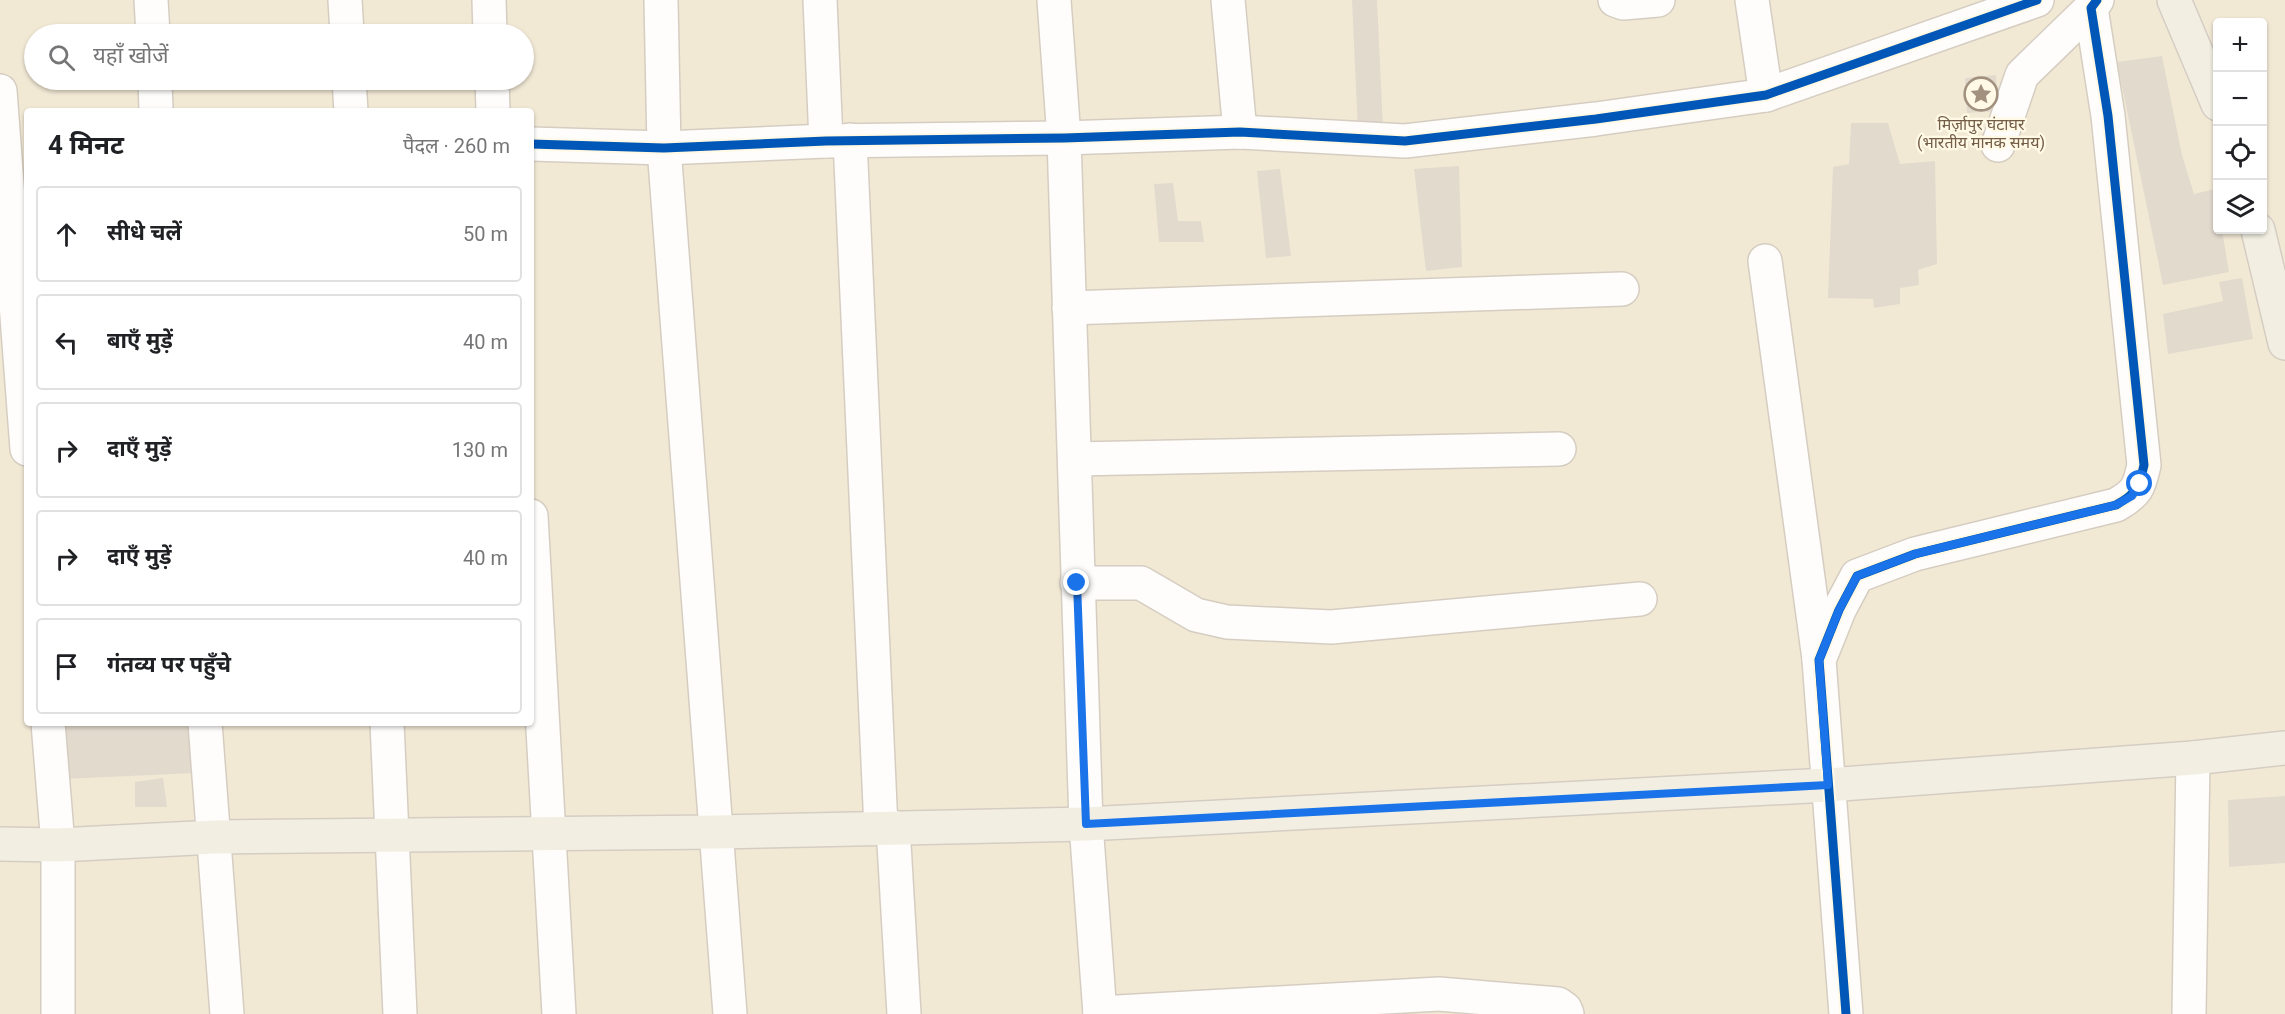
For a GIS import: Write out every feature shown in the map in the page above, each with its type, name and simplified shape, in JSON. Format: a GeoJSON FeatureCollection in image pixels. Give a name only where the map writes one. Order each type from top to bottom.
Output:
{"type":"FeatureCollection","features":[{"type":"Feature","properties":{"kind":"main road"},"geometry":{"type":"LineString","coordinates":[[2174,0],[2213,94]]}},
{"type":"Feature","properties":{"kind":"main road"},"geometry":{"type":"LineString","coordinates":[[2259,234],[2285,343]]}},
{"type":"Feature","properties":{"kind":"main road"},"geometry":{"type":"LineString","coordinates":[[0,844],[58,844],[214,837],[717,832],[1086,824],[1828,785],[2193,758],[2285,748]]}},
{"type":"Feature","properties":{"kind":"street"},"geometry":{"type":"LineString","coordinates":[[151,0],[152,24]]}},
{"type":"Feature","properties":{"kind":"street"},"geometry":{"type":"LineString","coordinates":[[345,0],[346,24]]}},
{"type":"Feature","properties":{"kind":"street"},"geometry":{"type":"LineString","coordinates":[[489,0],[490,24]]}},
{"type":"Feature","properties":{"kind":"street"},"geometry":{"type":"LineString","coordinates":[[661,0],[664,148],[730,1014]]}},
{"type":"Feature","properties":{"kind":"street"},"geometry":{"type":"LineString","coordinates":[[820,0],[838,141],[887,828],[904,1014]]}},
{"type":"Feature","properties":{"kind":"street"},"geometry":{"type":"LineString","coordinates":[[1054,0],[1064,138],[1086,824],[1100,1013],[1440,1004],[1558,1004],[1567,1014]]}},
{"type":"Feature","properties":{"kind":"street"},"geometry":{"type":"LineString","coordinates":[[1228,0],[1240,132]]}},
{"type":"Feature","properties":{"kind":"street"},"geometry":{"type":"LineString","coordinates":[[1616,0],[1623,3],[1658,0]]}},
{"type":"Feature","properties":{"kind":"street"},"geometry":{"type":"LineString","coordinates":[[1752,0],[1766,95]]}},
{"type":"Feature","properties":{"kind":"street"},"geometry":{"type":"LineString","coordinates":[[534,144],[664,148],[838,141],[1064,138],[1240,132],[1405,141],[1596,119],[1766,95],[2037,0]]}},
{"type":"Feature","properties":{"kind":"street"},"geometry":{"type":"LineString","coordinates":[[1998,145],[2022,75],[2094,4]]}},
{"type":"Feature","properties":{"kind":"street"},"geometry":{"type":"LineString","coordinates":[[1819,660],[1839,610],[1857,576],[1915,554],[2116,505],[2132,496],[2140,484],[2144,465],[2108,116],[2094,4]]}},
{"type":"Feature","properties":{"kind":"street"},"geometry":{"type":"LineString","coordinates":[[155,90],[156,108]]}},
{"type":"Feature","properties":{"kind":"street"},"geometry":{"type":"LineString","coordinates":[[350,90],[351,108]]}},
{"type":"Feature","properties":{"kind":"street"},"geometry":{"type":"LineString","coordinates":[[492,90],[493,108]]}},
{"type":"Feature","properties":{"kind":"street"},"geometry":{"type":"LineString","coordinates":[[0,91],[10,153],[24,397]]}},
{"type":"Feature","properties":{"kind":"street"},"geometry":{"type":"LineString","coordinates":[[1765,261],[1819,660],[1846,1014]]}},
{"type":"Feature","properties":{"kind":"street"},"geometry":{"type":"LineString","coordinates":[[1069,308],[1622,289]]}},
{"type":"Feature","properties":{"kind":"street"},"geometry":{"type":"LineString","coordinates":[[1074,459],[1559,449]]}},
{"type":"Feature","properties":{"kind":"street"},"geometry":{"type":"LineString","coordinates":[[534,572],[559,1014]]}},
{"type":"Feature","properties":{"kind":"street"},"geometry":{"type":"LineString","coordinates":[[1077,583],[1141,583],[1196,615],[1227,622],[1331,627],[1640,599]]}},
{"type":"Feature","properties":{"kind":"street"},"geometry":{"type":"LineString","coordinates":[[48,726],[58,844],[58,1014]]}},
{"type":"Feature","properties":{"kind":"street"},"geometry":{"type":"LineString","coordinates":[[205,726],[227,1014]]}},
{"type":"Feature","properties":{"kind":"street"},"geometry":{"type":"LineString","coordinates":[[387,726],[400,1014]]}},
{"type":"Feature","properties":{"kind":"street"},"geometry":{"type":"LineString","coordinates":[[2189,1014],[2193,758]]}},
{"type":"Feature","properties":{"kind":"shaded area"},"geometry":{"type":"Polygon","coordinates":[[[0,0],[2285,0],[2285,1014],[0,1014],[0,0]]]}},
{"type":"Feature","properties":{"kind":"building"},"geometry":{"type":"Polygon","coordinates":[[[1352,0],[1377,0],[1383,129],[1358,132],[1352,0]]]}},
{"type":"Feature","properties":{"kind":"building"},"geometry":{"type":"Polygon","coordinates":[[[2162,56],[2182,155],[2194,194],[2213,189],[2213,234],[2223,234],[2229,272],[2163,285],[2117,62],[2162,56]]]}},
{"type":"Feature","properties":{"kind":"building"},"geometry":{"type":"Polygon","coordinates":[[[1996,75],[1998,111],[1967,113],[1965,78],[1996,75]]]}},
{"type":"Feature","properties":{"kind":"building"},"geometry":{"type":"Polygon","coordinates":[[[1851,123],[1888,123],[1900,164],[1935,161],[1937,264],[1918,270],[1919,285],[1900,288],[1900,304],[1874,308],[1873,299],[1828,298],[1833,167],[1849,164],[1851,123]]]}},
{"type":"Feature","properties":{"kind":"building"},"geometry":{"type":"Polygon","coordinates":[[[1459,166],[1462,267],[1426,271],[1414,169],[1459,166]]]}},
{"type":"Feature","properties":{"kind":"building"},"geometry":{"type":"Polygon","coordinates":[[[1280,169],[1291,256],[1266,258],[1257,171],[1280,169]]]}},
{"type":"Feature","properties":{"kind":"building"},"geometry":{"type":"Polygon","coordinates":[[[1173,183],[1178,221],[1201,221],[1204,242],[1159,242],[1154,184],[1173,183]]]}},
{"type":"Feature","properties":{"kind":"building"},"geometry":{"type":"Polygon","coordinates":[[[2242,278],[2253,339],[2168,354],[2163,314],[2223,301],[2219,282],[2242,278]]]}},
{"type":"Feature","properties":{"kind":"building"},"geometry":{"type":"Polygon","coordinates":[[[59,726],[193,726],[196,773],[62,779],[59,726]]]}},
{"type":"Feature","properties":{"kind":"building"},"geometry":{"type":"Polygon","coordinates":[[[163,778],[167,807],[135,807],[135,782],[163,778]]]}},
{"type":"Feature","properties":{"kind":"building"},"geometry":{"type":"Polygon","coordinates":[[[2285,796],[2285,863],[2229,867],[2228,800],[2285,796]]]}},
{"type":"Feature","properties":{"kind":"cycle path"},"geometry":{"type":"LineString","coordinates":[[534,144],[664,148],[826,141],[1064,138],[1240,132],[1405,141],[1596,119],[1766,95],[2037,0]]}},
{"type":"Feature","properties":{"kind":"cycle path"},"geometry":{"type":"LineString","coordinates":[[1846,1014],[1819,660],[1839,610],[1857,576],[1915,554],[2116,505],[2129,497],[2136,489],[2144,465],[2108,116],[2091,8],[2097,0]]}},
{"type":"Feature","properties":{"kind":"place","name":"मिर्ज़ापुर घंटाघर (भारतीय मानक समय)"},"geometry":{"type":"Point","coordinates":[1981,94]}},
{"type":"Feature","properties":{"kind":"route"},"geometry":{"type":"LineString","coordinates":[[1077,583],[1086,824],[1828,785],[1819,660],[1839,610],[1857,576],[1915,554],[2116,505],[2132,496],[2140,484]]}}]}
